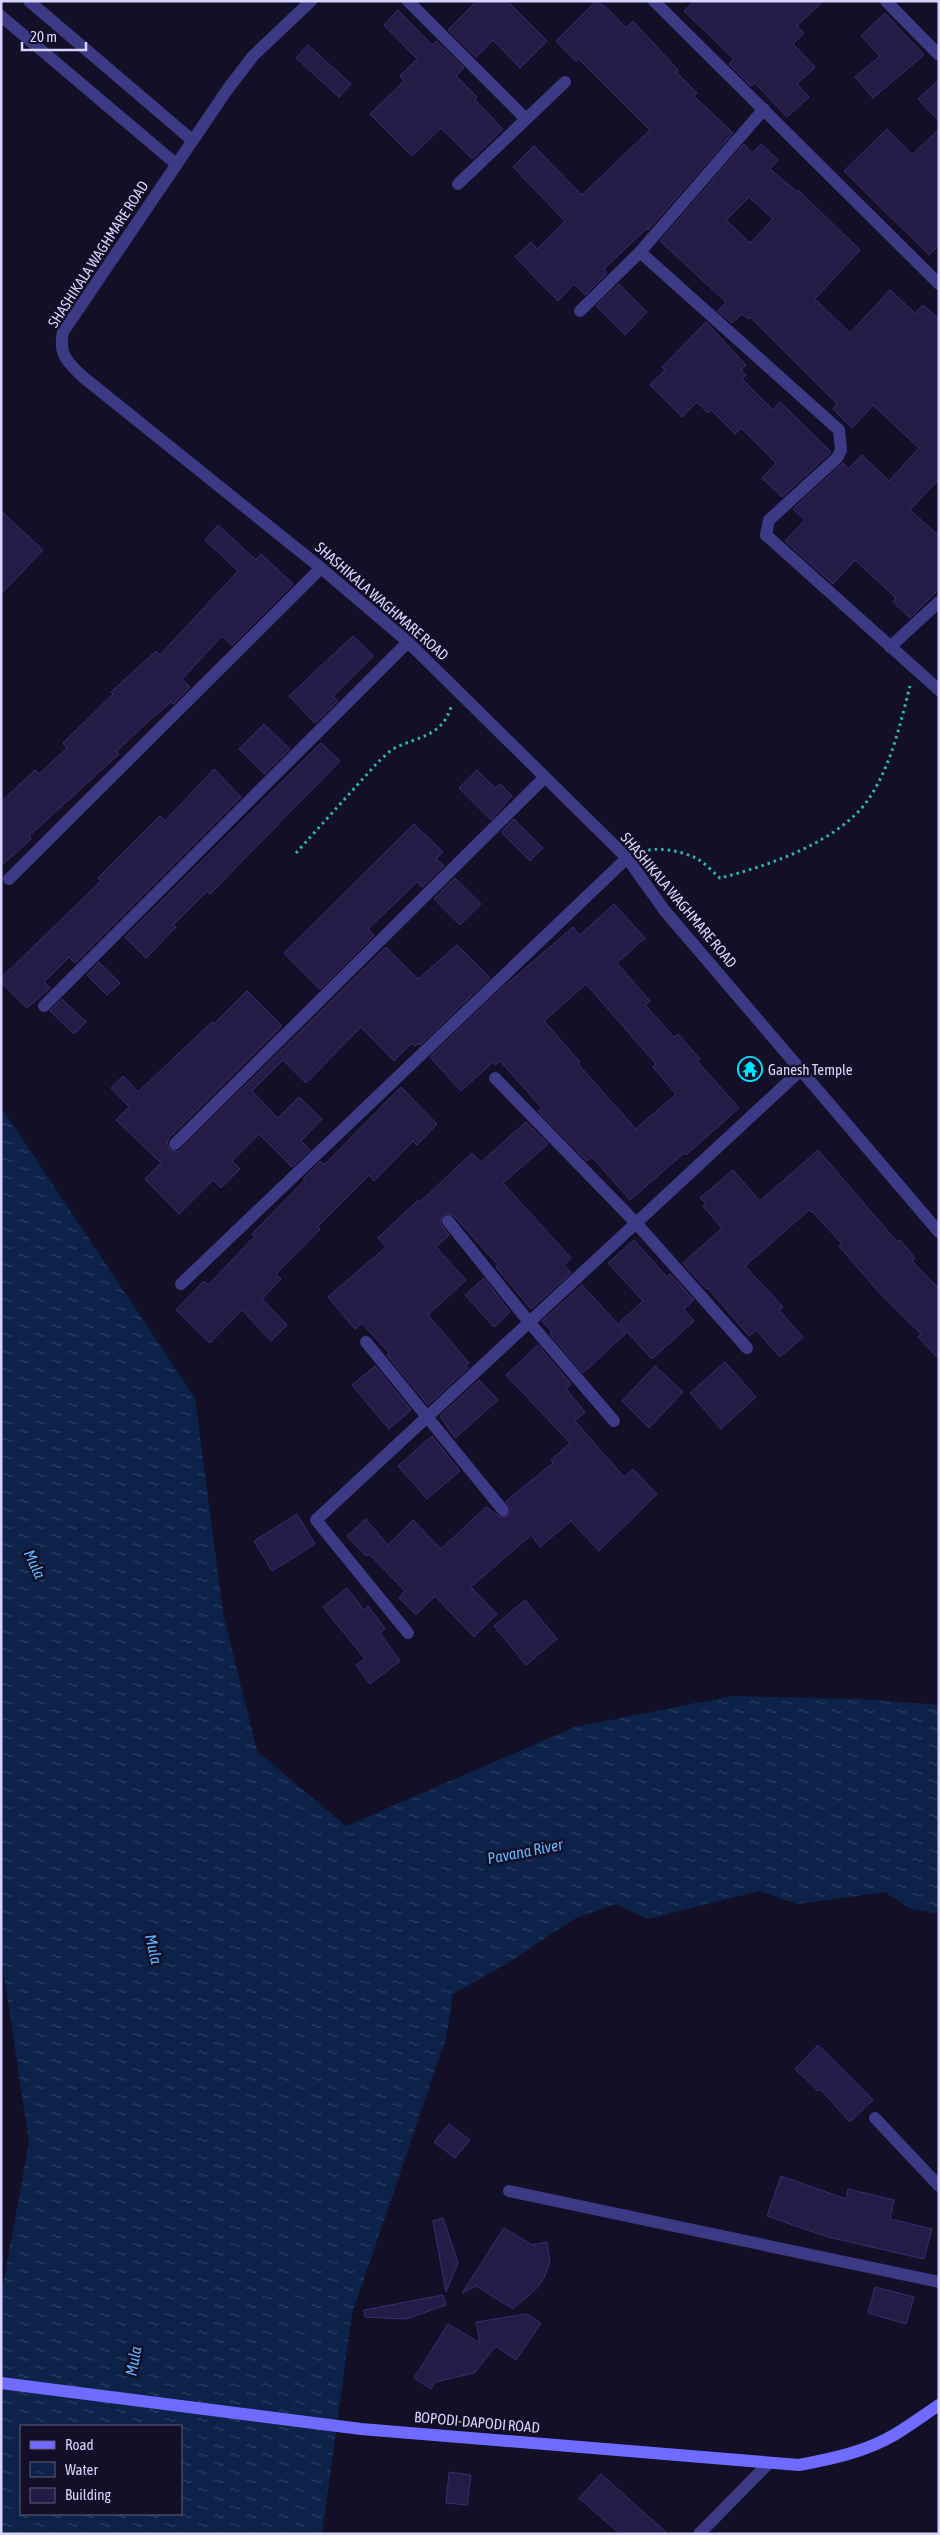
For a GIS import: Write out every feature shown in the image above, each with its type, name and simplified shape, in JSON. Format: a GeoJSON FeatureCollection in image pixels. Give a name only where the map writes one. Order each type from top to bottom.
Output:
{"type":"FeatureCollection","features":[{"type":"Feature","properties":{"kind":"street"},"geometry":{"type":"LineString","coordinates":[[29,1],[192,140]]}},
{"type":"Feature","properties":{"kind":"street","name":"SHASHIKALA WAGHMARE ROAD"},"geometry":{"type":"LineString","coordinates":[[311,1],[253,56],[192,140],[63,332],[60,346],[68,362],[83,377],[321,568],[408,642],[627,858],[665,911],[802,1069],[939,1232]]}},
{"type":"Feature","properties":{"kind":"street"},"geometry":{"type":"LineString","coordinates":[[408,1],[526,119]]}},
{"type":"Feature","properties":{"kind":"street"},"geometry":{"type":"LineString","coordinates":[[654,1],[939,284]]}},
{"type":"Feature","properties":{"kind":"street"},"geometry":{"type":"LineString","coordinates":[[886,1],[939,55]]}},
{"type":"Feature","properties":{"kind":"street"},"geometry":{"type":"LineString","coordinates":[[1,16],[176,164]]}},
{"type":"Feature","properties":{"kind":"street"},"geometry":{"type":"LineString","coordinates":[[458,184],[565,82]]}},
{"type":"Feature","properties":{"kind":"street"},"geometry":{"type":"LineString","coordinates":[[580,311],[640,252],[764,109]]}},
{"type":"Feature","properties":{"kind":"street"},"geometry":{"type":"LineString","coordinates":[[640,252],[839,430],[842,450],[838,458],[769,520],[766,535],[939,690]]}},
{"type":"Feature","properties":{"kind":"street"},"geometry":{"type":"LineString","coordinates":[[9,879],[321,568]]}},
{"type":"Feature","properties":{"kind":"street"},"geometry":{"type":"LineString","coordinates":[[890,647],[939,602]]}},
{"type":"Feature","properties":{"kind":"street"},"geometry":{"type":"LineString","coordinates":[[44,1006],[408,642]]}},
{"type":"Feature","properties":{"kind":"street"},"geometry":{"type":"LineString","coordinates":[[175,1144],[544,778]]}},
{"type":"Feature","properties":{"kind":"street"},"geometry":{"type":"LineString","coordinates":[[181,1284],[627,858]]}},
{"type":"Feature","properties":{"kind":"street"},"geometry":{"type":"LineString","coordinates":[[408,1633],[316,1520],[802,1069]]}},
{"type":"Feature","properties":{"kind":"street"},"geometry":{"type":"LineString","coordinates":[[495,1078],[636,1223],[747,1348]]}},
{"type":"Feature","properties":{"kind":"street"},"geometry":{"type":"LineString","coordinates":[[448,1221],[529,1322],[614,1421]]}},
{"type":"Feature","properties":{"kind":"street"},"geometry":{"type":"LineString","coordinates":[[366,1342],[503,1510]]}},
{"type":"Feature","properties":{"kind":"street"},"geometry":{"type":"LineString","coordinates":[[875,2118],[939,2186]]}},
{"type":"Feature","properties":{"kind":"street"},"geometry":{"type":"LineString","coordinates":[[509,2191],[939,2282]]}},
{"type":"Feature","properties":{"kind":"street","name":"BOPODI-DAPODI ROAD"},"geometry":{"type":"LineString","coordinates":[[1,2383],[361,2429],[798,2465],[833,2458],[866,2448],[893,2436],[939,2405]]}},
{"type":"Feature","properties":{"kind":"street"},"geometry":{"type":"LineString","coordinates":[[699,2534],[768,2464]]}},
{"type":"Feature","properties":{"kind":"path"},"geometry":{"type":"LineString","coordinates":[[627,858],[651,849],[668,851],[696,858],[720,878],[752,870],[842,828],[865,803],[882,775],[902,718],[915,669]]}},
{"type":"Feature","properties":{"kind":"path"},"geometry":{"type":"LineString","coordinates":[[296,854],[391,750],[424,738],[444,720],[450,709],[454,686]]}},
{"type":"Feature","properties":{"kind":"water"},"geometry":{"type":"Polygon","coordinates":[[[1,1107],[195,1398],[223,1613],[257,1751],[346,1826],[575,1727],[732,1696],[862,1699],[939,1705],[939,1914],[911,1909],[885,1892],[798,1904],[759,1891],[648,1919],[615,1904],[574,1919],[503,1966],[453,1994],[446,2038],[352,2314],[322,2534],[1,2534],[1,2296],[29,2142],[1,1956],[1,1107]]]}},
{"type":"Feature","properties":{"kind":"building"},"geometry":{"type":"Polygon","coordinates":[[[477,1],[507,1],[547,41],[520,68],[493,40],[476,57],[448,30],[477,1]]]}},
{"type":"Feature","properties":{"kind":"building"},"geometry":{"type":"Polygon","coordinates":[[[596,1],[607,8],[626,28],[633,21],[678,70],[676,72],[697,93],[694,96],[733,133],[648,230],[647,228],[604,269],[607,273],[585,295],[574,284],[558,301],[515,257],[531,242],[537,249],[565,221],[513,167],[534,146],[582,195],[650,130],[579,59],[576,61],[556,41],[596,1]]]}},
{"type":"Feature","properties":{"kind":"building"},"geometry":{"type":"Polygon","coordinates":[[[694,1],[823,1],[797,26],[804,33],[793,44],[815,67],[797,84],[809,97],[787,117],[755,83],[751,86],[729,64],[734,59],[684,11],[694,1]]]}},
{"type":"Feature","properties":{"kind":"building"},"geometry":{"type":"Polygon","coordinates":[[[398,10],[432,45],[436,41],[464,68],[456,76],[477,97],[475,100],[503,129],[472,159],[441,128],[412,156],[370,114],[404,81],[400,76],[417,59],[384,25],[398,10]]]}},
{"type":"Feature","properties":{"kind":"building"},"geometry":{"type":"Polygon","coordinates":[[[885,13],[924,55],[873,98],[855,77],[880,56],[861,36],[885,13]]]}},
{"type":"Feature","properties":{"kind":"building"},"geometry":{"type":"Polygon","coordinates":[[[308,45],[351,84],[339,97],[296,58],[308,45]]]}},
{"type":"Feature","properties":{"kind":"building"},"geometry":{"type":"Polygon","coordinates":[[[939,80],[939,121],[918,99],[939,80]]]}},
{"type":"Feature","properties":{"kind":"building"},"geometry":{"type":"Polygon","coordinates":[[[887,129],[912,155],[939,129],[939,245],[929,255],[844,171],[887,129]]]}},
{"type":"Feature","properties":{"kind":"building"},"geometry":{"type":"Polygon","coordinates":[[[744,144],[752,153],[761,144],[778,160],[770,169],[797,192],[798,190],[860,250],[815,299],[850,333],[890,290],[915,313],[923,305],[939,319],[939,479],[910,510],[939,536],[939,589],[910,618],[893,602],[896,598],[855,560],[833,584],[785,541],[805,520],[793,509],[843,463],[848,469],[862,455],[889,481],[919,448],[873,405],[852,428],[833,409],[837,404],[750,317],[748,319],[742,314],[732,323],[718,311],[726,302],[660,241],[744,144]],[[749,197],[726,220],[750,243],[773,219],[749,197]]]}},
{"type":"Feature","properties":{"kind":"building"},"geometry":{"type":"Polygon","coordinates":[[[619,284],[647,312],[625,335],[596,306],[619,284]]]}},
{"type":"Feature","properties":{"kind":"building"},"geometry":{"type":"Polygon","coordinates":[[[706,322],[746,365],[741,370],[746,375],[742,379],[773,410],[780,402],[831,452],[782,497],[762,478],[776,463],[741,428],[735,434],[711,410],[708,413],[697,402],[682,417],[650,385],[665,370],[662,367],[706,322]]]}},
{"type":"Feature","properties":{"kind":"building"},"geometry":{"type":"Polygon","coordinates":[[[1,511],[43,550],[1,594],[1,511]]]}},
{"type":"Feature","properties":{"kind":"building"},"geometry":{"type":"Polygon","coordinates":[[[218,525],[256,560],[261,554],[293,584],[232,645],[222,636],[182,679],[190,687],[173,704],[171,702],[143,726],[116,752],[119,754],[29,836],[31,839],[1,866],[1,802],[35,770],[39,774],[67,748],[63,743],[113,694],[111,692],[156,651],[160,655],[238,571],[205,540],[218,525]]]}},
{"type":"Feature","properties":{"kind":"building"},"geometry":{"type":"Polygon","coordinates":[[[353,636],[373,656],[333,696],[338,701],[315,723],[289,696],[353,636]]]}},
{"type":"Feature","properties":{"kind":"building"},"geometry":{"type":"Polygon","coordinates":[[[264,724],[290,749],[264,774],[239,749],[264,724]]]}},
{"type":"Feature","properties":{"kind":"building"},"geometry":{"type":"Polygon","coordinates":[[[321,743],[340,761],[210,894],[207,891],[173,925],[176,927],[146,958],[125,937],[321,743]]]}},
{"type":"Feature","properties":{"kind":"building"},"geometry":{"type":"Polygon","coordinates":[[[214,769],[241,797],[75,963],[69,957],[44,982],[50,988],[27,1008],[1,982],[1,978],[101,881],[98,878],[160,816],[165,821],[214,769]]]}},
{"type":"Feature","properties":{"kind":"building"},"geometry":{"type":"Polygon","coordinates":[[[477,770],[495,788],[500,784],[512,796],[491,820],[459,788],[477,770]]]}},
{"type":"Feature","properties":{"kind":"building"},"geometry":{"type":"Polygon","coordinates":[[[514,819],[543,848],[530,861],[503,834],[502,831],[514,819]]]}},
{"type":"Feature","properties":{"kind":"building"},"geometry":{"type":"Polygon","coordinates":[[[414,824],[443,852],[436,859],[444,866],[422,887],[417,882],[368,929],[374,935],[320,989],[284,953],[414,824]]]}},
{"type":"Feature","properties":{"kind":"building"},"geometry":{"type":"Polygon","coordinates":[[[455,878],[481,904],[460,925],[434,899],[455,878]]]}},
{"type":"Feature","properties":{"kind":"building"},"geometry":{"type":"Polygon","coordinates":[[[614,904],[645,938],[617,963],[650,1001],[645,1005],[674,1037],[678,1034],[700,1059],[697,1061],[739,1108],[686,1155],[684,1153],[630,1200],[592,1157],[587,1161],[538,1111],[542,1108],[500,1061],[495,1065],[493,1062],[461,1091],[430,1057],[501,989],[573,927],[580,935],[614,904]],[[586,984],[544,1021],[580,1062],[578,1064],[636,1129],[676,1094],[653,1067],[656,1064],[586,984]]]}},
{"type":"Feature","properties":{"kind":"building"},"geometry":{"type":"Polygon","coordinates":[[[457,945],[490,978],[420,1045],[418,1043],[415,1046],[412,1043],[394,1061],[361,1027],[306,1083],[283,1060],[252,1091],[278,1118],[299,1097],[322,1119],[301,1141],[310,1150],[292,1167],[259,1134],[232,1161],[240,1169],[221,1188],[213,1180],[179,1214],[145,1179],[161,1163],[116,1120],[129,1107],[111,1088],[123,1076],[138,1092],[212,1022],[214,1024],[247,991],[282,1026],[169,1138],[167,1142],[169,1149],[178,1152],[386,947],[418,979],[457,945]]]}},
{"type":"Feature","properties":{"kind":"building"},"geometry":{"type":"Polygon","coordinates":[[[99,962],[120,983],[107,995],[87,975],[99,962]]]}},
{"type":"Feature","properties":{"kind":"building"},"geometry":{"type":"Polygon","coordinates":[[[62,999],[86,1022],[74,1034],[50,1011],[62,999]]]}},
{"type":"Feature","properties":{"kind":"building"},"geometry":{"type":"Polygon","coordinates":[[[401,1087],[437,1124],[417,1145],[413,1141],[374,1181],[369,1175],[318,1226],[320,1229],[276,1274],[281,1279],[262,1299],[287,1325],[271,1341],[242,1310],[210,1343],[176,1310],[204,1281],[208,1285],[255,1236],[252,1234],[305,1180],[303,1179],[321,1161],[324,1165],[401,1087]]]}},
{"type":"Feature","properties":{"kind":"building"},"geometry":{"type":"Polygon","coordinates":[[[526,1122],[548,1144],[503,1183],[571,1258],[564,1265],[571,1273],[531,1309],[496,1267],[498,1265],[454,1216],[447,1213],[443,1215],[440,1223],[449,1235],[436,1247],[466,1280],[428,1315],[469,1363],[466,1365],[468,1368],[428,1405],[387,1355],[389,1353],[362,1323],[355,1329],[328,1297],[386,1247],[378,1238],[418,1200],[420,1202],[472,1153],[481,1162],[526,1122]]]}},
{"type":"Feature","properties":{"kind":"building"},"geometry":{"type":"Polygon","coordinates":[[[818,1150],[897,1242],[900,1240],[915,1258],[912,1261],[939,1289],[939,1359],[918,1337],[921,1334],[878,1291],[839,1246],[842,1244],[812,1211],[809,1210],[745,1266],[783,1307],[779,1310],[803,1337],[780,1357],[756,1330],[749,1336],[708,1288],[706,1289],[683,1263],[722,1228],[703,1206],[706,1204],[700,1198],[733,1170],[760,1201],[818,1150]]]}},
{"type":"Feature","properties":{"kind":"building"},"geometry":{"type":"Polygon","coordinates":[[[634,1240],[667,1277],[670,1274],[694,1300],[684,1309],[694,1321],[652,1359],[619,1323],[643,1301],[608,1263],[634,1240]]]}},
{"type":"Feature","properties":{"kind":"building"},"geometry":{"type":"Polygon","coordinates":[[[484,1278],[510,1312],[494,1327],[465,1295],[484,1278]]]}},
{"type":"Feature","properties":{"kind":"building"},"geometry":{"type":"Polygon","coordinates":[[[582,1285],[626,1333],[583,1373],[550,1334],[552,1332],[542,1321],[582,1285]]]}},
{"type":"Feature","properties":{"kind":"building"},"geometry":{"type":"Polygon","coordinates":[[[538,1345],[571,1384],[566,1389],[585,1412],[575,1421],[624,1477],[633,1469],[657,1494],[599,1551],[571,1521],[540,1547],[531,1535],[471,1587],[497,1614],[474,1637],[435,1596],[416,1615],[399,1598],[405,1591],[369,1554],[366,1556],[347,1536],[366,1519],[388,1545],[413,1520],[441,1549],[486,1507],[500,1517],[508,1516],[511,1509],[506,1501],[553,1463],[551,1460],[570,1443],[506,1375],[538,1345]]]}},
{"type":"Feature","properties":{"kind":"building"},"geometry":{"type":"Polygon","coordinates":[[[725,1362],[756,1397],[721,1429],[690,1393],[725,1362]]]}},
{"type":"Feature","properties":{"kind":"building"},"geometry":{"type":"Polygon","coordinates":[[[375,1366],[411,1410],[389,1429],[352,1385],[375,1366]]]}},
{"type":"Feature","properties":{"kind":"building"},"geometry":{"type":"Polygon","coordinates":[[[655,1366],[683,1392],[649,1428],[622,1401],[655,1366]]]}},
{"type":"Feature","properties":{"kind":"building"},"geometry":{"type":"Polygon","coordinates":[[[479,1380],[498,1400],[455,1438],[440,1416],[479,1380]]]}},
{"type":"Feature","properties":{"kind":"building"},"geometry":{"type":"Polygon","coordinates":[[[432,1436],[460,1471],[427,1499],[398,1466],[432,1436]]]}},
{"type":"Feature","properties":{"kind":"building"},"geometry":{"type":"Polygon","coordinates":[[[297,1514],[315,1544],[272,1571],[254,1541],[297,1514]]]}},
{"type":"Feature","properties":{"kind":"building"},"geometry":{"type":"Polygon","coordinates":[[[347,1588],[364,1610],[368,1606],[385,1629],[380,1633],[400,1661],[370,1684],[356,1665],[365,1659],[323,1607],[347,1588]]]}},
{"type":"Feature","properties":{"kind":"building"},"geometry":{"type":"Polygon","coordinates":[[[525,1600],[557,1639],[526,1665],[494,1626],[525,1600]]]}},
{"type":"Feature","properties":{"kind":"building"},"geometry":{"type":"Polygon","coordinates":[[[818,2045],[873,2100],[850,2122],[820,2089],[818,2091],[795,2069],[818,2045]]]}},
{"type":"Feature","properties":{"kind":"building"},"geometry":{"type":"Polygon","coordinates":[[[449,2124],[470,2140],[455,2158],[434,2142],[449,2124]]]}},
{"type":"Feature","properties":{"kind":"building"},"geometry":{"type":"Polygon","coordinates":[[[781,2176],[846,2199],[848,2189],[894,2200],[890,2219],[932,2229],[924,2259],[828,2237],[767,2216],[781,2176]]]}},
{"type":"Feature","properties":{"kind":"building"},"geometry":{"type":"Polygon","coordinates":[[[443,2218],[458,2263],[446,2292],[433,2221],[443,2218]]]}},
{"type":"Feature","properties":{"kind":"building"},"geometry":{"type":"Polygon","coordinates":[[[504,2228],[532,2245],[547,2242],[550,2262],[544,2278],[536,2289],[513,2309],[476,2286],[462,2293],[504,2228]]]}},
{"type":"Feature","properties":{"kind":"building"},"geometry":{"type":"Polygon","coordinates":[[[875,2287],[914,2297],[906,2324],[868,2313],[875,2287]]]}},
{"type":"Feature","properties":{"kind":"building"},"geometry":{"type":"Polygon","coordinates":[[[443,2295],[446,2305],[406,2319],[365,2317],[364,2310],[443,2295]]]}},
{"type":"Feature","properties":{"kind":"building"},"geometry":{"type":"Polygon","coordinates":[[[527,2314],[541,2323],[516,2360],[496,2346],[474,2373],[435,2382],[431,2389],[414,2378],[448,2324],[480,2343],[476,2322],[527,2314]]]}},
{"type":"Feature","properties":{"kind":"building"},"geometry":{"type":"Polygon","coordinates":[[[449,2472],[471,2475],[467,2505],[446,2503],[449,2472]]]}},
{"type":"Feature","properties":{"kind":"building"},"geometry":{"type":"Polygon","coordinates":[[[601,2474],[668,2534],[620,2534],[579,2498],[601,2474]]]}},
{"type":"Feature","properties":{"kind":"place","name":"Ganesh Temple"},"geometry":{"type":"Point","coordinates":[750,1069]}},
{"type":"Feature","properties":{"kind":"water label","name":"Mula"},"geometry":{"type":"Point","coordinates":[35,1564]}},
{"type":"Feature","properties":{"kind":"water label","name":"Pavana River"},"geometry":{"type":"Point","coordinates":[525,1851]}},
{"type":"Feature","properties":{"kind":"water label","name":"Mula"},"geometry":{"type":"Point","coordinates":[154,1949]}},
{"type":"Feature","properties":{"kind":"water label","name":"Mula"},"geometry":{"type":"Point","coordinates":[133,2361]}}]}
